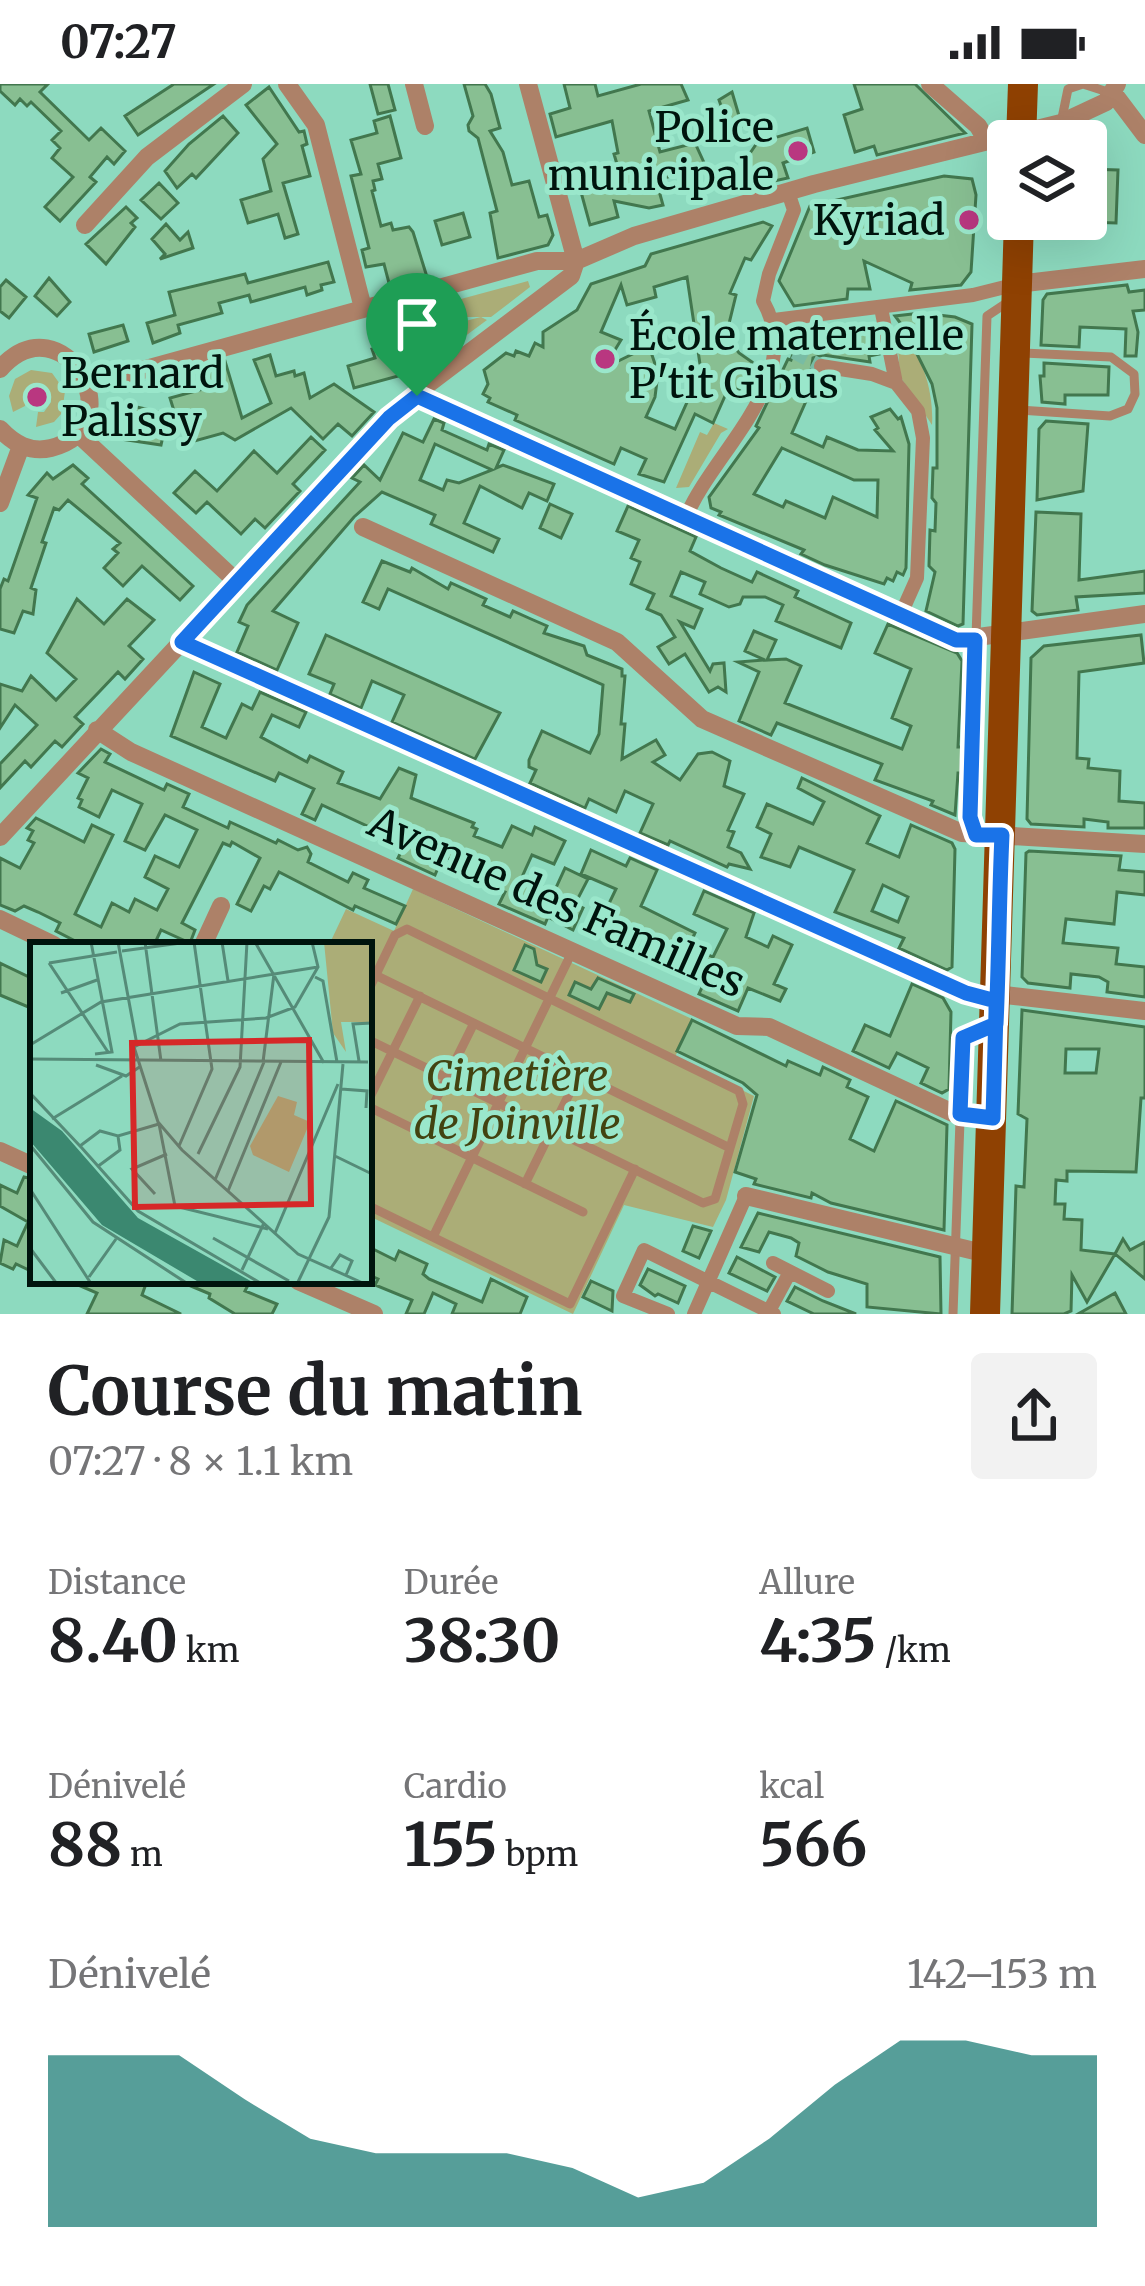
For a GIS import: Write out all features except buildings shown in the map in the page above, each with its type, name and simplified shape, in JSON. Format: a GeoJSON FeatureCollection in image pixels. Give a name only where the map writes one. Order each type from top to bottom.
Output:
{"type":"FeatureCollection","features":[{"type":"Feature","properties":{"kind":"main road"},"geometry":{"type":"LineString","coordinates":[[1022,120],[1023,84]]}},
{"type":"Feature","properties":{"kind":"main road"},"geometry":{"type":"LineString","coordinates":[[985,1314],[996,1007],[989,835],[991,637],[1013,410],[1018,240]]}},
{"type":"Feature","properties":{"kind":"street"},"geometry":{"type":"LineString","coordinates":[[85,225],[147,157],[243,84]]}},
{"type":"Feature","properties":{"kind":"street"},"geometry":{"type":"LineString","coordinates":[[287,84],[316,125],[363,308]]}},
{"type":"Feature","properties":{"kind":"street"},"geometry":{"type":"LineString","coordinates":[[414,84],[425,126]]}},
{"type":"Feature","properties":{"kind":"street"},"geometry":{"type":"LineString","coordinates":[[0,837],[389,418],[571,276],[576,261],[528,84]]}},
{"type":"Feature","properties":{"kind":"street"},"geometry":{"type":"LineString","coordinates":[[88,385],[537,261],[576,261],[634,236],[987,141],[978,126],[930,84]]}},
{"type":"Feature","properties":{"kind":"street"},"geometry":{"type":"LineString","coordinates":[[1068,120],[1095,109],[1116,89],[1139,114],[1145,135]]}},
{"type":"Feature","properties":{"kind":"street"},"geometry":{"type":"LineString","coordinates":[[686,517],[696,493],[753,411],[773,367],[774,320],[763,301],[794,210],[788,192]]}},
{"type":"Feature","properties":{"kind":"street"},"geometry":{"type":"LineString","coordinates":[[774,320],[1145,269]]}},
{"type":"Feature","properties":{"kind":"street"},"geometry":{"type":"LineString","coordinates":[[881,308],[896,382],[918,411],[923,438],[917,578],[901,614]]}},
{"type":"Feature","properties":{"kind":"street"},"geometry":{"type":"LineString","coordinates":[[775,345],[794,352]]}},
{"type":"Feature","properties":{"kind":"street"},"geometry":{"type":"LineString","coordinates":[[0,429],[21,446],[48,448],[77,433],[89,410],[88,385],[74,362],[50,350],[17,354],[1,364]]}},
{"type":"Feature","properties":{"kind":"street"},"geometry":{"type":"LineString","coordinates":[[821,366],[896,382]]}},
{"type":"Feature","properties":{"kind":"street"},"geometry":{"type":"LineString","coordinates":[[417,396],[956,640],[1145,614]]}},
{"type":"Feature","properties":{"kind":"street"},"geometry":{"type":"LineString","coordinates":[[77,433],[237,582]]}},
{"type":"Feature","properties":{"kind":"street"},"geometry":{"type":"LineString","coordinates":[[0,503],[21,446]]}},
{"type":"Feature","properties":{"kind":"street"},"geometry":{"type":"LineString","coordinates":[[363,527],[617,641],[702,719],[962,833],[1145,844]]}},
{"type":"Feature","properties":{"kind":"street"},"geometry":{"type":"LineString","coordinates":[[182,642],[996,1007],[1145,1010]]}},
{"type":"Feature","properties":{"kind":"street","name":"Avenue des Familles"},"geometry":{"type":"LineString","coordinates":[[97,730],[131,752],[737,1026],[769,1027],[960,1114],[993,1118]]}},
{"type":"Feature","properties":{"kind":"street"},"geometry":{"type":"LineString","coordinates":[[204,942],[221,906]]}},
{"type":"Feature","properties":{"kind":"street"},"geometry":{"type":"LineString","coordinates":[[0,919],[48,942]]}},
{"type":"Feature","properties":{"kind":"street"},"geometry":{"type":"LineString","coordinates":[[0,1151],[30,1165]]}},
{"type":"Feature","properties":{"kind":"street"},"geometry":{"type":"LineString","coordinates":[[694,1314],[746,1196],[987,1254]]}},
{"type":"Feature","properties":{"kind":"street"},"geometry":{"type":"LineString","coordinates":[[668,1314],[622,1296],[644,1250],[772,1313],[790,1272]]}},
{"type":"Feature","properties":{"kind":"street"},"geometry":{"type":"LineString","coordinates":[[773,1263],[828,1291]]}},
{"type":"Feature","properties":{"kind":"street"},"geometry":{"type":"LineString","coordinates":[[305,1284],[374,1314]]}},
{"type":"Feature","properties":{"kind":"lane"},"geometry":{"type":"LineString","coordinates":[[1062,120],[1068,89],[1083,84],[1116,89]]}},
{"type":"Feature","properties":{"kind":"lane"},"geometry":{"type":"LineString","coordinates":[[991,637],[987,316],[1017,290]]}},
{"type":"Feature","properties":{"kind":"lane"},"geometry":{"type":"LineString","coordinates":[[1013,410],[1111,416],[1128,409],[1135,394],[1134,374],[1112,358],[1016,353]]}},
{"type":"Feature","properties":{"kind":"lane"},"geometry":{"type":"LineString","coordinates":[[372,1041],[703,1203],[715,1199],[730,1148],[743,1103],[740,1091],[407,929],[395,935],[372,974],[730,1148]]}},
{"type":"Feature","properties":{"kind":"lane"},"geometry":{"type":"LineString","coordinates":[[434,1238],[573,950]]}},
{"type":"Feature","properties":{"kind":"lane"},"geometry":{"type":"LineString","coordinates":[[372,1096],[419,996]]}},
{"type":"Feature","properties":{"kind":"lane"},"geometry":{"type":"LineString","coordinates":[[952,1314],[963,1038],[996,1007]]}},
{"type":"Feature","properties":{"kind":"lane"},"geometry":{"type":"LineString","coordinates":[[420,1132],[474,1023]]}},
{"type":"Feature","properties":{"kind":"lane"},"geometry":{"type":"LineString","coordinates":[[526,1184],[579,1074]]}},
{"type":"Feature","properties":{"kind":"lane"},"geometry":{"type":"LineString","coordinates":[[372,1105],[583,1212]]}},
{"type":"Feature","properties":{"kind":"lane"},"geometry":{"type":"LineString","coordinates":[[372,1207],[570,1304],[635,1169]]}},
{"type":"Feature","properties":{"kind":"green space"},"geometry":{"type":"Polygon","coordinates":[[[528,281],[530,287],[491,317],[461,317],[412,333],[398,316],[528,281]]]}},
{"type":"Feature","properties":{"kind":"green space"},"geometry":{"type":"Polygon","coordinates":[[[481,317],[487,320],[418,371],[410,335],[481,317]]]}},
{"type":"Feature","properties":{"kind":"green space"},"geometry":{"type":"Polygon","coordinates":[[[897,335],[920,362],[932,425],[900,376],[897,335]]]}},
{"type":"Feature","properties":{"kind":"green space"},"geometry":{"type":"Polygon","coordinates":[[[31,370],[52,373],[65,391],[62,413],[54,422],[36,427],[38,412],[44,412],[51,402],[47,388],[34,383],[26,388],[25,406],[13,412],[9,396],[15,379],[31,370]]]}},
{"type":"Feature","properties":{"kind":"green space"},"geometry":{"type":"Polygon","coordinates":[[[714,423],[728,429],[689,487],[676,488],[700,432],[707,435],[714,423]]]}},
{"type":"Feature","properties":{"kind":"green space","name":"Cimetière de Joinville"},"geometry":{"type":"Polygon","coordinates":[[[413,889],[692,1019],[675,1057],[754,1096],[726,1200],[713,1227],[624,1205],[573,1314],[372,1217],[372,942],[330,942],[346,909],[394,931],[413,889]]]}},
{"type":"Feature","properties":{"kind":"tunnel"},"geometry":{"type":"LineString","coordinates":[[794,352],[821,366]]}},
{"type":"Feature","properties":{"kind":"place","name":"Police municipale"},"geometry":{"type":"Point","coordinates":[798,151]}},
{"type":"Feature","properties":{"kind":"place","name":"Kyriad"},"geometry":{"type":"Point","coordinates":[969,220]}},
{"type":"Feature","properties":{"kind":"place","name":"École maternelle P'tit Gibus"},"geometry":{"type":"Point","coordinates":[605,359]}},
{"type":"Feature","properties":{"kind":"place","name":"Bernard Palissy"},"geometry":{"type":"Point","coordinates":[37,397]}},
{"type":"Feature","properties":{"kind":"route"},"geometry":{"type":"LineString","coordinates":[[417,396],[389,418],[182,642],[966,993],[996,1001],[996,1012],[993,1118],[960,1114],[963,1038],[996,1024],[1002,835],[976,835],[970,817],[975,640],[956,640],[417,396]]}}]}
